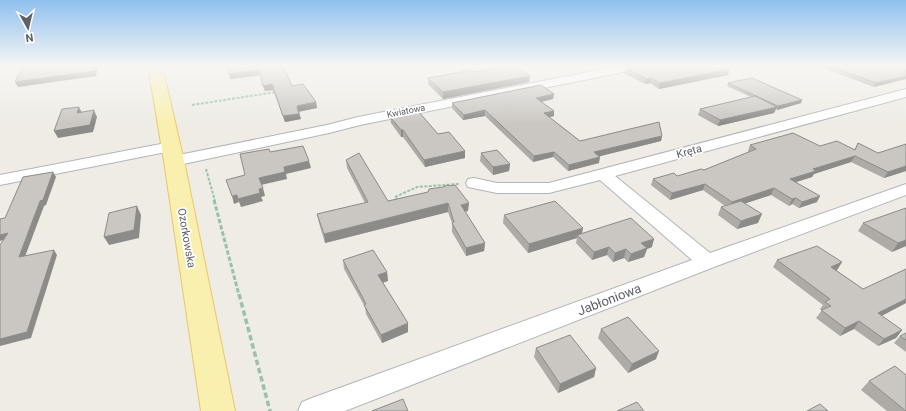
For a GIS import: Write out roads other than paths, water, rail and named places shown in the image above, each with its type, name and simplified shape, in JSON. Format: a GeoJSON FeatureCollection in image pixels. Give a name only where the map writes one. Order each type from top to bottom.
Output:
{"type":"FeatureCollection","features":[{"type":"Feature","properties":{"kind":"main road","name":"Ozorkowska"},"geometry":{"type":"LineString","coordinates":[[159,85],[173,154],[218,411]]}},
{"type":"Feature","properties":{"kind":"street","name":"Kwiatowa"},"geometry":{"type":"LineString","coordinates":[[0,180],[173,154],[202,155],[329,129],[358,121],[540,85]]}},
{"type":"Feature","properties":{"kind":"street","name":"Kręta"},"geometry":{"type":"LineString","coordinates":[[474,183],[498,188],[549,188],[906,93]]}},
{"type":"Feature","properties":{"kind":"street"},"geometry":{"type":"LineString","coordinates":[[603,174],[707,262]]}},
{"type":"Feature","properties":{"kind":"street","name":"Jabłoniowa"},"geometry":{"type":"LineString","coordinates":[[312,411],[707,262],[906,189]]}}]}
